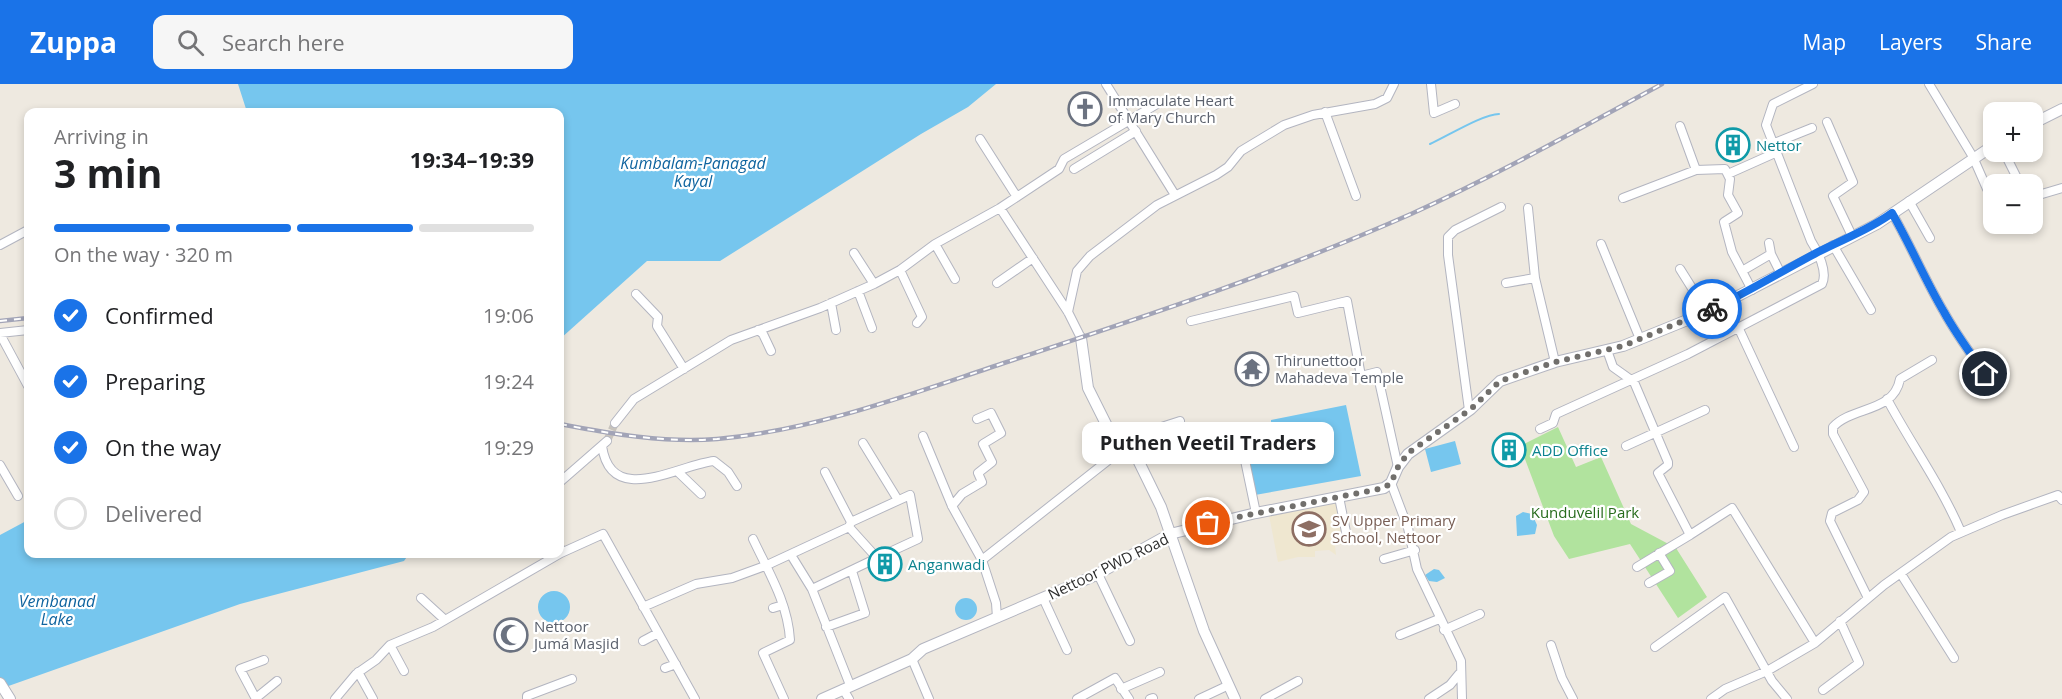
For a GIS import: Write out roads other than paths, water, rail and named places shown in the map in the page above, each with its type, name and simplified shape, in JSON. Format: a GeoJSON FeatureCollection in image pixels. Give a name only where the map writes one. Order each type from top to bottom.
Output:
{"type":"FeatureCollection","features":[{"type":"Feature","properties":{"kind":"street"},"geometry":{"type":"LineString","coordinates":[[1106,84],[1175,195]]}},
{"type":"Feature","properties":{"kind":"street"},"geometry":{"type":"LineString","coordinates":[[1068,312],[1077,271],[1090,256],[1138,219],[1175,195],[1216,175],[1228,167],[1241,151],[1270,132],[1325,112],[1375,104],[1388,98],[1394,84]]}},
{"type":"Feature","properties":{"kind":"street"},"geometry":{"type":"LineString","coordinates":[[1431,84],[1434,112],[1455,104]]}},
{"type":"Feature","properties":{"kind":"street"},"geometry":{"type":"LineString","coordinates":[[1540,429],[1553,423],[1556,414],[1739,329],[1822,284],[1824,279],[1818,252],[1811,241],[1766,125],[1773,104],[1813,84]]}},
{"type":"Feature","properties":{"kind":"street"},"geometry":{"type":"LineString","coordinates":[[1930,84],[1973,157],[1983,180]]}},
{"type":"Feature","properties":{"kind":"street"},"geometry":{"type":"LineString","coordinates":[[615,423],[634,399],[732,340],[831,303],[900,270],[935,244],[1000,208],[1059,169],[1064,159],[1157,104]]}},
{"type":"Feature","properties":{"kind":"street"},"geometry":{"type":"LineString","coordinates":[[2043,118],[2062,109]]}},
{"type":"Feature","properties":{"kind":"street"},"geometry":{"type":"LineString","coordinates":[[1325,112],[1356,196]]}},
{"type":"Feature","properties":{"kind":"street"},"geometry":{"type":"LineString","coordinates":[[1827,122],[1854,182],[1833,196],[1852,236]]}},
{"type":"Feature","properties":{"kind":"street"},"geometry":{"type":"LineString","coordinates":[[1680,126],[1696,171]]}},
{"type":"Feature","properties":{"kind":"street"},"geometry":{"type":"LineString","coordinates":[[1728,174],[1812,128]]}},
{"type":"Feature","properties":{"kind":"street"},"geometry":{"type":"LineString","coordinates":[[1074,169],[1136,130]]}},
{"type":"Feature","properties":{"kind":"street"},"geometry":{"type":"LineString","coordinates":[[980,139],[1017,197]]}},
{"type":"Feature","properties":{"kind":"street"},"geometry":{"type":"LineString","coordinates":[[1462,699],[1459,674],[1461,661],[1444,630],[1417,569],[1415,550],[1391,483],[1408,453],[1469,411],[1500,381],[1555,362],[1607,350],[1640,339],[1707,312],[1752,290],[1892,213],[1983,151]]}},
{"type":"Feature","properties":{"kind":"street"},"geometry":{"type":"LineString","coordinates":[[1623,198],[1696,171],[1725,169],[1730,179],[1728,195],[1738,213],[1724,222],[1732,252],[1752,290]]}},
{"type":"Feature","properties":{"kind":"street"},"geometry":{"type":"LineString","coordinates":[[2043,194],[2062,188]]}},
{"type":"Feature","properties":{"kind":"street"},"geometry":{"type":"LineString","coordinates":[[1909,201],[1930,238]]}},
{"type":"Feature","properties":{"kind":"street"},"geometry":{"type":"LineString","coordinates":[[1469,411],[1448,255],[1448,237],[1455,230],[1501,207]]}},
{"type":"Feature","properties":{"kind":"street"},"geometry":{"type":"LineString","coordinates":[[1000,208],[1068,312],[1081,338],[1088,388],[1110,432],[1138,460],[1161,507],[1204,630],[1235,699]]}},
{"type":"Feature","properties":{"kind":"street"},"geometry":{"type":"LineString","coordinates":[[1527,208],[1535,278],[1555,362]]}},
{"type":"Feature","properties":{"kind":"street"},"geometry":{"type":"LineString","coordinates":[[1892,213],[1915,253],[1917,262],[1944,313],[1985,374]]}},
{"type":"Feature","properties":{"kind":"street"},"geometry":{"type":"LineString","coordinates":[[0,245],[24,232]]}},
{"type":"Feature","properties":{"kind":"street"},"geometry":{"type":"LineString","coordinates":[[1769,243],[1771,254],[1781,273]]}},
{"type":"Feature","properties":{"kind":"street"},"geometry":{"type":"LineString","coordinates":[[935,244],[955,279]]}},
{"type":"Feature","properties":{"kind":"street"},"geometry":{"type":"LineString","coordinates":[[1601,244],[1640,339]]}},
{"type":"Feature","properties":{"kind":"street"},"geometry":{"type":"LineString","coordinates":[[1833,245],[1871,310]]}},
{"type":"Feature","properties":{"kind":"street"},"geometry":{"type":"LineString","coordinates":[[854,253],[874,284]]}},
{"type":"Feature","properties":{"kind":"street"},"geometry":{"type":"LineString","coordinates":[[1742,271],[1771,254]]}},
{"type":"Feature","properties":{"kind":"street"},"geometry":{"type":"LineString","coordinates":[[997,283],[1033,258]]}},
{"type":"Feature","properties":{"kind":"street"},"geometry":{"type":"LineString","coordinates":[[1680,269],[1707,312]]}},
{"type":"Feature","properties":{"kind":"street"},"geometry":{"type":"LineString","coordinates":[[900,270],[922,317],[917,323]]}},
{"type":"Feature","properties":{"kind":"street"},"geometry":{"type":"LineString","coordinates":[[1506,283],[1535,278]]}},
{"type":"Feature","properties":{"kind":"street"},"geometry":{"type":"LineString","coordinates":[[858,291],[872,328]]}},
{"type":"Feature","properties":{"kind":"street"},"geometry":{"type":"LineString","coordinates":[[636,294],[658,317],[657,326],[684,369]]}},
{"type":"Feature","properties":{"kind":"street"},"geometry":{"type":"LineString","coordinates":[[1191,321],[1294,296],[1298,314],[1347,301],[1361,376],[1377,372],[1398,467]]}},
{"type":"Feature","properties":{"kind":"street"},"geometry":{"type":"LineString","coordinates":[[831,303],[836,330]]}},
{"type":"Feature","properties":{"kind":"street"},"geometry":{"type":"LineString","coordinates":[[1739,329],[1794,447]]}},
{"type":"Feature","properties":{"kind":"street"},"geometry":{"type":"LineString","coordinates":[[24,330],[0,333],[24,378]]}},
{"type":"Feature","properties":{"kind":"street"},"geometry":{"type":"LineString","coordinates":[[758,330],[764,334],[771,351]]}},
{"type":"Feature","properties":{"kind":"street"},"geometry":{"type":"LineString","coordinates":[[1607,350],[1613,367],[1632,380],[1657,432],[1668,462],[1658,473],[1690,535]]}},
{"type":"Feature","properties":{"kind":"street"},"geometry":{"type":"LineString","coordinates":[[1868,598],[1830,521],[1832,513],[1858,500],[1864,492],[1833,434],[1833,427],[1842,420],[1882,404],[1898,390],[1900,379],[1932,360]]}},
{"type":"Feature","properties":{"kind":"street"},"geometry":{"type":"LineString","coordinates":[[1887,399],[1906,435],[1946,497],[1961,532]]}},
{"type":"Feature","properties":{"kind":"street"},"geometry":{"type":"LineString","coordinates":[[1626,446],[1705,410]]}},
{"type":"Feature","properties":{"kind":"street"},"geometry":{"type":"LineString","coordinates":[[952,506],[962,494],[982,482],[978,473],[992,462],[983,444],[1001,433],[991,413],[977,419]]}},
{"type":"Feature","properties":{"kind":"street"},"geometry":{"type":"LineString","coordinates":[[982,560],[1125,447],[1149,431],[1180,421]]}},
{"type":"Feature","properties":{"kind":"street"},"geometry":{"type":"LineString","coordinates":[[1239,427],[1256,513]]}},
{"type":"Feature","properties":{"kind":"street"},"geometry":{"type":"LineString","coordinates":[[923,436],[952,506],[982,560],[996,603],[997,618]]}},
{"type":"Feature","properties":{"kind":"street"},"geometry":{"type":"LineString","coordinates":[[863,443],[897,500]]}},
{"type":"Feature","properties":{"kind":"street"},"geometry":{"type":"LineString","coordinates":[[564,479],[605,444],[604,461],[613,472],[624,477],[650,480],[714,461],[728,472],[737,486]]}},
{"type":"Feature","properties":{"kind":"street"},"geometry":{"type":"LineString","coordinates":[[0,465],[18,495]]}},
{"type":"Feature","properties":{"kind":"street"},"geometry":{"type":"LineString","coordinates":[[677,471],[701,494]]}},
{"type":"Feature","properties":{"kind":"street"},"geometry":{"type":"LineString","coordinates":[[825,472],[850,525],[877,558]]}},
{"type":"Feature","properties":{"kind":"street","name":"Nettoor PWD Road"},"geometry":{"type":"LineString","coordinates":[[822,699],[847,691],[912,659],[923,650],[1098,574],[1170,534],[1256,513],[1384,488],[1391,483]]}},
{"type":"Feature","properties":{"kind":"street"},"geometry":{"type":"LineString","coordinates":[[643,607],[696,584],[732,578],[765,566],[910,495],[918,539],[812,589]]}},
{"type":"Feature","properties":{"kind":"street"},"geometry":{"type":"LineString","coordinates":[[1711,699],[1749,676],[1767,671],[1815,643],[1868,598],[1951,537],[2058,495],[2062,500]]}},
{"type":"Feature","properties":{"kind":"street"},"geometry":{"type":"LineString","coordinates":[[1339,497],[1346,532]]}},
{"type":"Feature","properties":{"kind":"street"},"geometry":{"type":"LineString","coordinates":[[1637,567],[1732,507],[1815,643]]}},
{"type":"Feature","properties":{"kind":"street"},"geometry":{"type":"LineString","coordinates":[[564,549],[603,534],[695,699]]}},
{"type":"Feature","properties":{"kind":"street"},"geometry":{"type":"LineString","coordinates":[[753,539],[783,605],[790,639],[763,652],[784,699]]}},
{"type":"Feature","properties":{"kind":"street"},"geometry":{"type":"LineString","coordinates":[[1384,559],[1415,550]]}},
{"type":"Feature","properties":{"kind":"street"},"geometry":{"type":"LineString","coordinates":[[1649,583],[1670,571],[1659,553]]}},
{"type":"Feature","properties":{"kind":"street"},"geometry":{"type":"LineString","coordinates":[[791,555],[812,589],[847,691]]}},
{"type":"Feature","properties":{"kind":"street"},"geometry":{"type":"LineString","coordinates":[[335,699],[338,692],[358,672],[376,660],[390,645],[433,627],[548,558]]}},
{"type":"Feature","properties":{"kind":"street"},"geometry":{"type":"LineString","coordinates":[[826,627],[865,613],[852,572]]}},
{"type":"Feature","properties":{"kind":"street"},"geometry":{"type":"LineString","coordinates":[[1098,574],[1130,641]]}},
{"type":"Feature","properties":{"kind":"street"},"geometry":{"type":"LineString","coordinates":[[1902,574],[1954,658]]}},
{"type":"Feature","properties":{"kind":"street"},"geometry":{"type":"LineString","coordinates":[[632,585],[642,580]]}},
{"type":"Feature","properties":{"kind":"street"},"geometry":{"type":"LineString","coordinates":[[1655,648],[1725,597],[1772,681],[1787,699]]}},
{"type":"Feature","properties":{"kind":"street"},"geometry":{"type":"LineString","coordinates":[[421,598],[444,619]]}},
{"type":"Feature","properties":{"kind":"street"},"geometry":{"type":"LineString","coordinates":[[1043,598],[1067,650]]}},
{"type":"Feature","properties":{"kind":"street"},"geometry":{"type":"LineString","coordinates":[[773,608],[783,605]]}},
{"type":"Feature","properties":{"kind":"street"},"geometry":{"type":"LineString","coordinates":[[1444,630],[1480,614]]}},
{"type":"Feature","properties":{"kind":"street"},"geometry":{"type":"LineString","coordinates":[[1400,635],[1439,619]]}},
{"type":"Feature","properties":{"kind":"street"},"geometry":{"type":"LineString","coordinates":[[1822,690],[1859,663],[1840,621]]}},
{"type":"Feature","properties":{"kind":"street"},"geometry":{"type":"LineString","coordinates":[[643,641],[658,633]]}},
{"type":"Feature","properties":{"kind":"street"},"geometry":{"type":"LineString","coordinates":[[390,645],[404,672]]}},
{"type":"Feature","properties":{"kind":"street"},"geometry":{"type":"LineString","coordinates":[[1551,645],[1562,678],[1573,699]]}},
{"type":"Feature","properties":{"kind":"street"},"geometry":{"type":"LineString","coordinates":[[912,659],[929,699]]}},
{"type":"Feature","properties":{"kind":"street"},"geometry":{"type":"LineString","coordinates":[[264,660],[240,669],[256,699],[277,681]]}},
{"type":"Feature","properties":{"kind":"street"},"geometry":{"type":"LineString","coordinates":[[665,668],[676,664]]}},
{"type":"Feature","properties":{"kind":"street"},"geometry":{"type":"LineString","coordinates":[[358,672],[373,699]]}},
{"type":"Feature","properties":{"kind":"street"},"geometry":{"type":"LineString","coordinates":[[1121,689],[1160,672]]}},
{"type":"Feature","properties":{"kind":"street"},"geometry":{"type":"LineString","coordinates":[[1429,699],[1450,685],[1459,674]]}},
{"type":"Feature","properties":{"kind":"street"},"geometry":{"type":"LineString","coordinates":[[1077,699],[1115,678],[1129,699]]}},
{"type":"Feature","properties":{"kind":"street"},"geometry":{"type":"LineString","coordinates":[[527,699],[527,696],[539,690],[572,679]]}},
{"type":"Feature","properties":{"kind":"street"},"geometry":{"type":"LineString","coordinates":[[1265,699],[1298,681]]}},
{"type":"Feature","properties":{"kind":"street"},"geometry":{"type":"LineString","coordinates":[[0,683],[10,699]]}},
{"type":"Feature","properties":{"kind":"street"},"geometry":{"type":"LineString","coordinates":[[1199,699],[1228,685]]}},
{"type":"Feature","properties":{"kind":"water","name":"Kumbalam-Panagad Kayal"},"geometry":{"type":"Polygon","coordinates":[[[238,84],[996,84],[968,107],[921,134],[720,261],[647,261],[564,335],[564,108],[246,108],[238,84]]]}},
{"type":"Feature","properties":{"kind":"water"},"geometry":{"type":"Polygon","coordinates":[[[1346,405],[1361,476],[1255,495],[1243,425],[1271,423],[1271,420],[1346,405]]]}},
{"type":"Feature","properties":{"kind":"water"},"geometry":{"type":"Polygon","coordinates":[[[1455,441],[1461,464],[1431,472],[1425,449],[1455,441]]]}},
{"type":"Feature","properties":{"kind":"water"},"geometry":{"type":"Polygon","coordinates":[[[1523,512],[1532,514],[1537,525],[1535,534],[1517,536],[1516,516],[1523,512]]]}},
{"type":"Feature","properties":{"kind":"water","name":"Vembanad Lake"},"geometry":{"type":"Polygon","coordinates":[[[24,522],[24,558],[406,558],[404,561],[240,604],[0,689],[0,535],[24,522]]]}},
{"type":"Feature","properties":{"kind":"water"},"geometry":{"type":"Polygon","coordinates":[[[1434,569],[1439,570],[1445,578],[1437,582],[1429,581],[1425,575],[1434,569]]]}},
{"type":"Feature","properties":{"kind":"water"},"geometry":{"type":"Polygon","coordinates":[[[554,591],[565,596],[570,607],[565,618],[554,623],[543,618],[538,607],[543,596],[554,591]]]}},
{"type":"Feature","properties":{"kind":"water"},"geometry":{"type":"Polygon","coordinates":[[[966,598],[976,605],[977,609],[970,619],[966,620],[956,613],[955,609],[962,599],[966,598]]]}},
{"type":"Feature","properties":{"kind":"waterway"},"geometry":{"type":"LineString","coordinates":[[1430,144],[1474,122],[1499,114]]}},
{"type":"Feature","properties":{"kind":"tunnel"},"geometry":{"type":"LineString","coordinates":[[607,441],[615,423]]}},
{"type":"Feature","properties":{"kind":"railway"},"geometry":{"type":"LineString","coordinates":[[564,425],[658,439],[717,439],[791,428],[864,409],[1160,311],[1362,235],[1475,184],[1662,84]]}},
{"type":"Feature","properties":{"kind":"railway"},"geometry":{"type":"LineString","coordinates":[[0,321],[24,318]]}},
{"type":"Feature","properties":{"kind":"place","name":"Immaculate Heart of Mary Church"},"geometry":{"type":"Point","coordinates":[1085,109]}},
{"type":"Feature","properties":{"kind":"place","name":"Nettor"},"geometry":{"type":"Point","coordinates":[1733,145]}},
{"type":"Feature","properties":{"kind":"place","name":"Thirunettoor Mahadeva Temple"},"geometry":{"type":"Point","coordinates":[1252,369]}},
{"type":"Feature","properties":{"kind":"place","name":"ADD Office"},"geometry":{"type":"Point","coordinates":[1509,450]}},
{"type":"Feature","properties":{"kind":"place","name":"Puthen Veetil Traders"},"geometry":{"type":"Point","coordinates":[1208,523]}},
{"type":"Feature","properties":{"kind":"place","name":"SV Upper Primary School, Nettoor"},"geometry":{"type":"Point","coordinates":[1309,529]}},
{"type":"Feature","properties":{"kind":"place","name":"Anganwadi"},"geometry":{"type":"Point","coordinates":[885,564]}},
{"type":"Feature","properties":{"kind":"place","name":"Nettoor Jumá Masjid"},"geometry":{"type":"Point","coordinates":[511,635]}},
{"type":"Feature","properties":{"kind":"park label","name":"Kunduvelil Park"},"geometry":{"type":"Point","coordinates":[1585,512]}}]}
